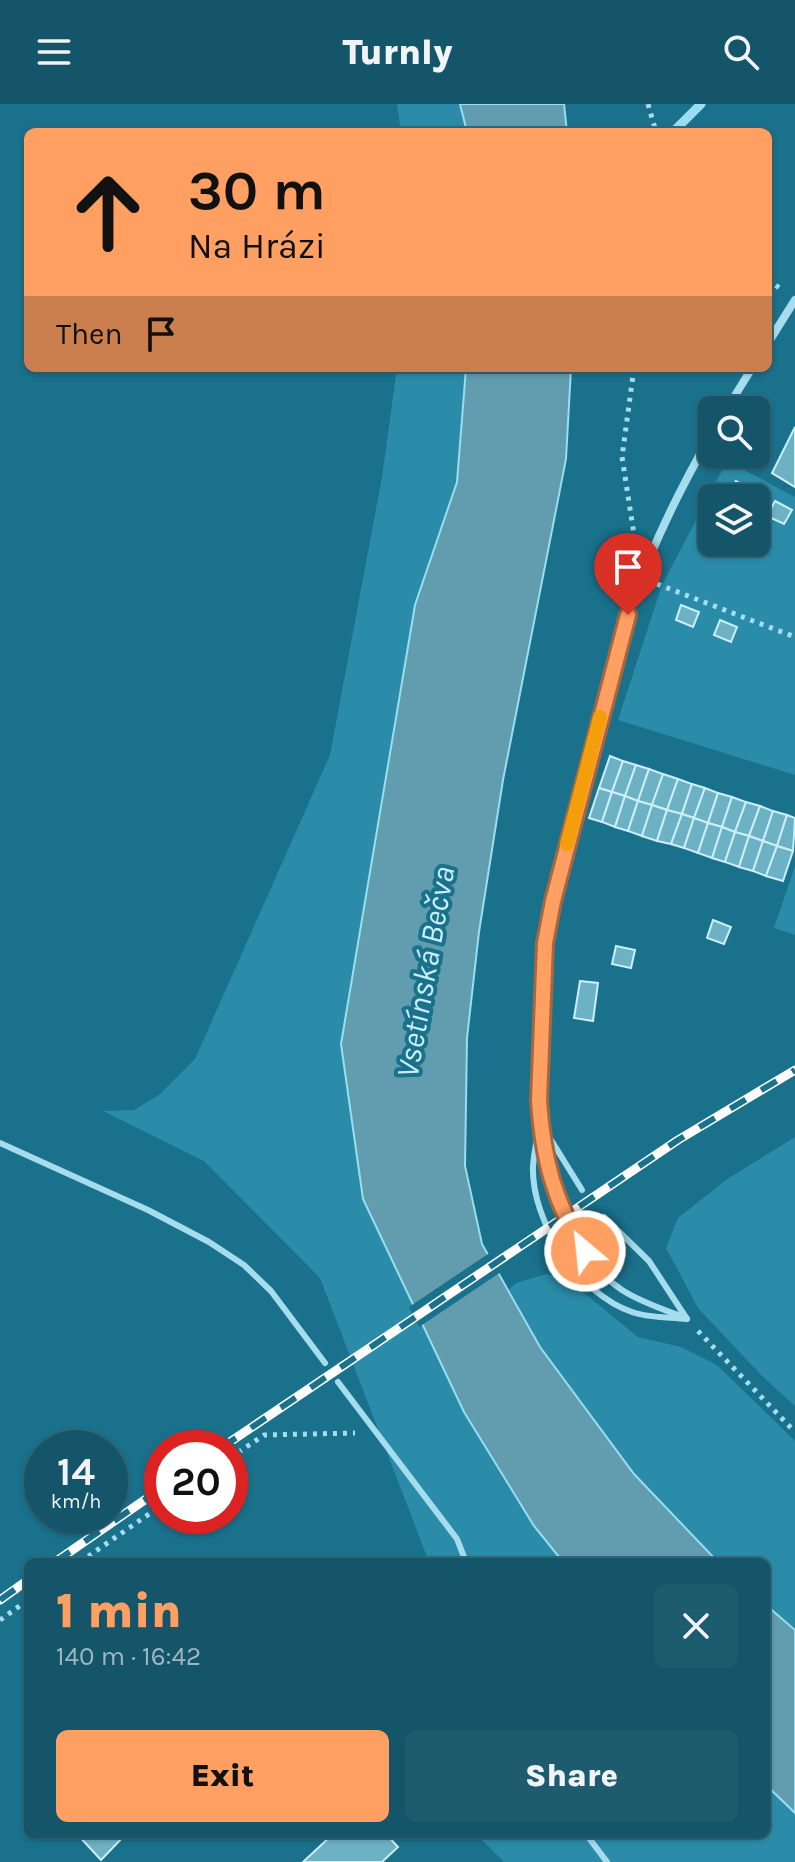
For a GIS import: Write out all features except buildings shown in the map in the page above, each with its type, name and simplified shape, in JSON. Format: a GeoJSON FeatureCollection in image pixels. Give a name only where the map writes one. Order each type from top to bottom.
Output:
{"type":"FeatureCollection","features":[{"type":"Feature","properties":{"kind":"street"},"geometry":{"type":"LineString","coordinates":[[772,337],[795,300]]}},
{"type":"Feature","properties":{"kind":"street"},"geometry":{"type":"LineString","coordinates":[[735,396],[750,372]]}},
{"type":"Feature","properties":{"kind":"street"},"geometry":{"type":"LineString","coordinates":[[541,1124],[542,994],[545,943],[553,901],[620,645],[641,577],[698,458]]}},
{"type":"Feature","properties":{"kind":"lane"},"geometry":{"type":"LineString","coordinates":[[541,1124],[582,1190]]}},
{"type":"Feature","properties":{"kind":"lane"},"geometry":{"type":"LineString","coordinates":[[541,1124],[547,1167],[556,1192],[576,1236],[595,1266],[630,1295],[687,1319]]}},
{"type":"Feature","properties":{"kind":"lane"},"geometry":{"type":"LineString","coordinates":[[541,1124],[533,1169],[536,1191],[541,1210],[572,1268],[592,1291],[633,1313],[687,1319]]}},
{"type":"Feature","properties":{"kind":"lane"},"geometry":{"type":"LineString","coordinates":[[0,1143],[148,1210],[209,1242],[244,1265],[271,1291],[325,1363]]}},
{"type":"Feature","properties":{"kind":"lane"},"geometry":{"type":"LineString","coordinates":[[604,1217],[649,1261],[687,1319]]}},
{"type":"Feature","properties":{"kind":"lane"},"geometry":{"type":"LineString","coordinates":[[338,1382],[457,1539],[464,1558]]}},
{"type":"Feature","properties":{"kind":"lane"},"geometry":{"type":"LineString","coordinates":[[589,1838],[607,1862]]}},
{"type":"Feature","properties":{"kind":"path"},"geometry":{"type":"LineString","coordinates":[[648,104],[655,128]]}},
{"type":"Feature","properties":{"kind":"path"},"geometry":{"type":"LineString","coordinates":[[633,372],[622,457],[641,577],[795,637]]}},
{"type":"Feature","properties":{"kind":"path"},"geometry":{"type":"LineString","coordinates":[[687,1319],[795,1432]]}},
{"type":"Feature","properties":{"kind":"path"},"geometry":{"type":"LineString","coordinates":[[248,1446],[264,1435],[376,1432]]}},
{"type":"Feature","properties":{"kind":"path"},"geometry":{"type":"LineString","coordinates":[[86,1558],[144,1518]]}},
{"type":"Feature","properties":{"kind":"path"},"geometry":{"type":"LineString","coordinates":[[0,1620],[24,1603]]}},
{"type":"Feature","properties":{"kind":"shaded area"},"geometry":{"type":"Polygon","coordinates":[[[397,104],[460,104],[466,128],[400,128],[397,104]]]}},
{"type":"Feature","properties":{"kind":"shaded area"},"geometry":{"type":"Polygon","coordinates":[[[396,372],[466,372],[457,482],[415,605],[341,1044],[363,1199],[464,1412],[534,1526],[560,1558],[427,1558],[320,1278],[204,1161],[103,1111],[134,1110],[159,1095],[195,1059],[330,755],[382,477],[396,372]]]}},
{"type":"Feature","properties":{"kind":"shaded area"},"geometry":{"type":"Polygon","coordinates":[[[723,468],[740,468],[795,497],[795,775],[618,720],[662,585],[698,516],[698,556],[770,556],[770,484],[715,484],[723,468]]]}},
{"type":"Feature","properties":{"kind":"shaded area"},"geometry":{"type":"Polygon","coordinates":[[[795,866],[795,935],[774,928],[795,866]]]}},
{"type":"Feature","properties":{"kind":"shaded area"},"geometry":{"type":"Polygon","coordinates":[[[795,1137],[795,1406],[698,1308],[666,1248],[678,1218],[726,1180],[795,1137]]]}},
{"type":"Feature","properties":{"kind":"shaded area"},"geometry":{"type":"Polygon","coordinates":[[[547,1274],[566,1278],[638,1337],[681,1347],[717,1365],[795,1441],[795,1630],[770,1608],[770,1558],[714,1558],[634,1474],[540,1347],[507,1291],[516,1283],[547,1274]]]}},
{"type":"Feature","properties":{"kind":"shaded area"},"geometry":{"type":"Polygon","coordinates":[[[770,1789],[795,1813],[795,1862],[504,1862],[480,1838],[770,1838],[770,1789]]]}},
{"type":"Feature","properties":{"kind":"water"},"geometry":{"type":"Polygon","coordinates":[[[460,104],[564,104],[567,128],[466,128],[460,104]]]}},
{"type":"Feature","properties":{"kind":"water","name":"Vsetínská Bečva"},"geometry":{"type":"Polygon","coordinates":[[[466,372],[571,372],[566,459],[503,780],[479,932],[467,1038],[465,1166],[482,1244],[540,1347],[634,1474],[714,1558],[560,1558],[534,1526],[464,1412],[363,1199],[341,1044],[415,605],[457,482],[466,372]]]}},
{"type":"Feature","properties":{"kind":"water"},"geometry":{"type":"Polygon","coordinates":[[[770,1608],[795,1630],[795,1813],[770,1789],[770,1608]]]}},
{"type":"Feature","properties":{"kind":"pier"},"geometry":{"type":"Polygon","coordinates":[[[491,1252],[501,1272],[419,1327],[409,1307],[491,1252]]]}},
{"type":"Feature","properties":{"kind":"waterway"},"geometry":{"type":"LineString","coordinates":[[677,128],[701,104]]}},
{"type":"Feature","properties":{"kind":"railway"},"geometry":{"type":"LineString","coordinates":[[248,1430],[678,1140],[795,1070]]}},
{"type":"Feature","properties":{"kind":"railway"},"geometry":{"type":"LineString","coordinates":[[61,1558],[144,1500]]}},
{"type":"Feature","properties":{"kind":"railway"},"geometry":{"type":"LineString","coordinates":[[0,1600],[24,1583]]}},
{"type":"Feature","properties":{"kind":"slow traffic"},"geometry":{"type":"LineString","coordinates":[[567,844],[600,717]]}},
{"type":"Feature","properties":{"kind":"route"},"geometry":{"type":"LineString","coordinates":[[585,1251],[547,1167],[541,1124],[539,1101],[545,943],[553,901],[628,615]]}}]}
